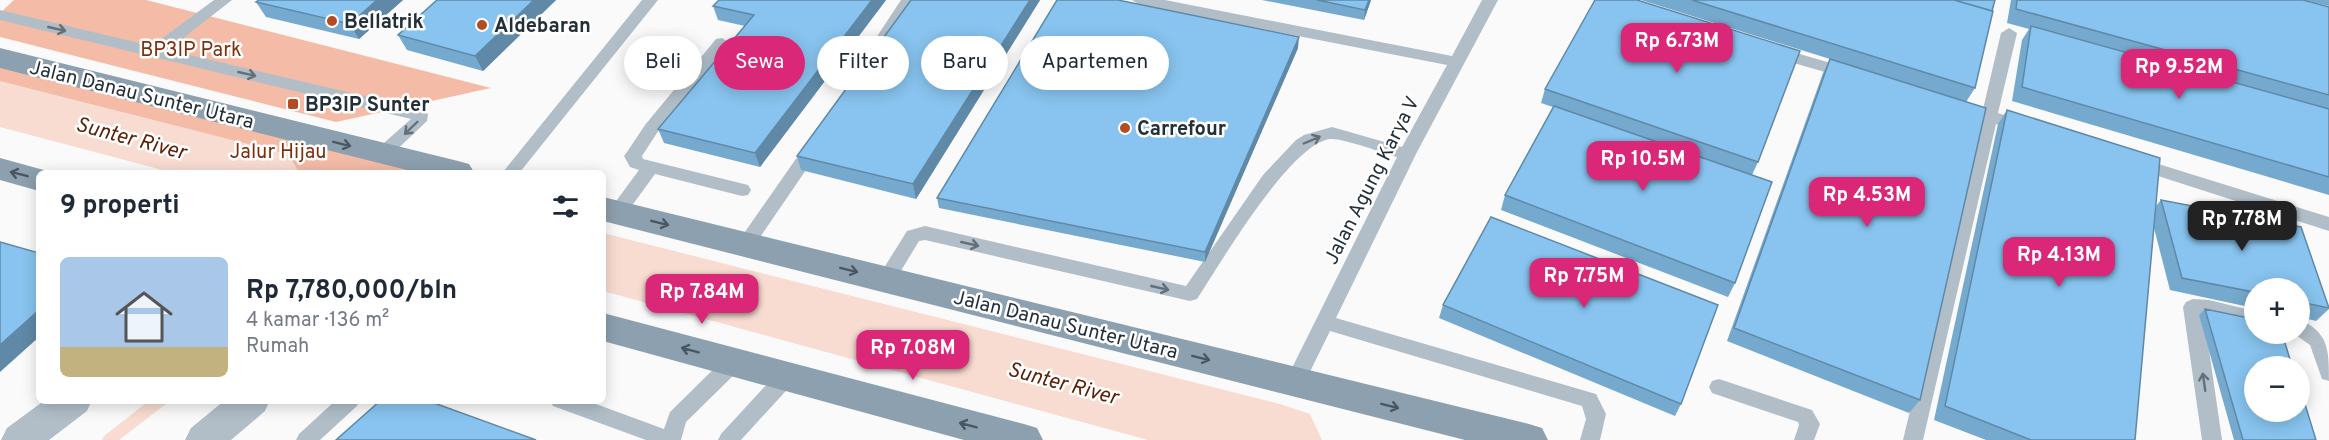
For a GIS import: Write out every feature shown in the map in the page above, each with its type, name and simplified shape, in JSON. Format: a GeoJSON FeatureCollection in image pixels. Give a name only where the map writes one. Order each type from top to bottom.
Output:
{"type":"FeatureCollection","features":[{"type":"Feature","properties":{"kind":"main road","name":"Jalan Danau Sunter Utara"},"geometry":{"type":"LineString","coordinates":[[0,58],[450,170]]}},
{"type":"Feature","properties":{"kind":"main road"},"geometry":{"type":"LineString","coordinates":[[0,169],[36,178]]}},
{"type":"Feature","properties":{"kind":"main road","name":"Jalan Danau Sunter Utara"},"geometry":{"type":"LineString","coordinates":[[610,211],[1529,440]]}},
{"type":"Feature","properties":{"kind":"main road"},"geometry":{"type":"LineString","coordinates":[[606,328],[1024,440]]}},
{"type":"Feature","properties":{"kind":"street"},"geometry":{"type":"LineString","coordinates":[[20,440],[69,404]]}},
{"type":"Feature","properties":{"kind":"street"},"geometry":{"type":"LineString","coordinates":[[204,440],[247,404]]}},
{"type":"Feature","properties":{"kind":"lane"},"geometry":{"type":"LineString","coordinates":[[0,3],[4,0]]}},
{"type":"Feature","properties":{"kind":"lane"},"geometry":{"type":"LineString","coordinates":[[154,52],[224,0]]}},
{"type":"Feature","properties":{"kind":"lane"},"geometry":{"type":"LineString","coordinates":[[513,170],[650,0]]}},
{"type":"Feature","properties":{"kind":"lane"},"geometry":{"type":"LineString","coordinates":[[885,36],[909,0]]}},
{"type":"Feature","properties":{"kind":"lane"},"geometry":{"type":"LineString","coordinates":[[1140,0],[1458,62]]}},
{"type":"Feature","properties":{"kind":"lane","name":"Jalan Agung Karya V"},"geometry":{"type":"LineString","coordinates":[[1295,382],[1407,154],[1490,0]]}},
{"type":"Feature","properties":{"kind":"lane"},"geometry":{"type":"LineString","coordinates":[[0,15],[420,116],[419,121],[382,154]]}},
{"type":"Feature","properties":{"kind":"lane"},"geometry":{"type":"LineString","coordinates":[[1913,440],[2009,33]]}},
{"type":"Feature","properties":{"kind":"lane"},"geometry":{"type":"LineString","coordinates":[[1763,48],[1865,79]]}},
{"type":"Feature","properties":{"kind":"lane"},"geometry":{"type":"LineString","coordinates":[[714,54],[651,129],[633,156],[636,164],[742,190]]}},
{"type":"Feature","properties":{"kind":"lane"},"geometry":{"type":"LineString","coordinates":[[1944,103],[2034,130]]}},
{"type":"Feature","properties":{"kind":"lane"},"geometry":{"type":"LineString","coordinates":[[886,279],[913,236],[925,233],[1190,294],[1269,179],[1302,144],[1310,139],[1332,133],[1407,154]]}},
{"type":"Feature","properties":{"kind":"lane"},"geometry":{"type":"LineString","coordinates":[[746,244],[819,137]]}},
{"type":"Feature","properties":{"kind":"lane"},"geometry":{"type":"LineString","coordinates":[[2124,159],[2329,224]]}},
{"type":"Feature","properties":{"kind":"lane"},"geometry":{"type":"LineString","coordinates":[[610,211],[651,167]]}},
{"type":"Feature","properties":{"kind":"lane"},"geometry":{"type":"LineString","coordinates":[[2155,193],[2157,170]]}},
{"type":"Feature","properties":{"kind":"lane"},"geometry":{"type":"LineString","coordinates":[[2212,440],[2193,307],[2244,316]]}},
{"type":"Feature","properties":{"kind":"lane"},"geometry":{"type":"LineString","coordinates":[[1325,322],[1589,400],[1595,406],[1597,414],[1590,440]]}},
{"type":"Feature","properties":{"kind":"lane"},"geometry":{"type":"LineString","coordinates":[[2310,332],[2318,339],[2329,373]]}},
{"type":"Feature","properties":{"kind":"lane"},"geometry":{"type":"LineString","coordinates":[[571,404],[670,440],[677,418],[734,362]]}},
{"type":"Feature","properties":{"kind":"lane"},"geometry":{"type":"LineString","coordinates":[[728,440],[787,376]]}},
{"type":"Feature","properties":{"kind":"lane"},"geometry":{"type":"LineString","coordinates":[[1719,387],[1805,416],[1810,424],[1804,440]]}},
{"type":"Feature","properties":{"kind":"lane"},"geometry":{"type":"LineString","coordinates":[[306,440],[346,404]]}},
{"type":"Feature","properties":{"kind":"green space","name":"BP3IP Park"},"geometry":{"type":"Polygon","coordinates":[[[14,0],[146,0],[491,88],[336,122],[0,37],[0,13],[14,0]]]}},
{"type":"Feature","properties":{"kind":"green space","name":"Jalur Hijau"},"geometry":{"type":"Polygon","coordinates":[[[0,65],[382,154],[437,170],[272,170],[0,99],[0,65]]]}},
{"type":"Feature","properties":{"kind":"building"},"geometry":{"type":"Polygon","coordinates":[[[259,0],[377,0],[350,24],[256,2],[259,0]]]}},
{"type":"Feature","properties":{"kind":"building","name":"Aldebaran"},"geometry":{"type":"Polygon","coordinates":[[[437,0],[534,0],[475,56],[398,35],[437,0]]]}},
{"type":"Feature","properties":{"kind":"building"},"geometry":{"type":"Polygon","coordinates":[[[719,0],[872,0],[844,36],[817,36],[817,72],[805,88],[805,36],[736,36],[754,15],[713,6],[719,0]]]}},
{"type":"Feature","properties":{"kind":"building"},"geometry":{"type":"Polygon","coordinates":[[[911,0],[1030,0],[1007,36],[921,36],[921,90],[973,90],[913,184],[797,156],[845,90],[909,90],[909,36],[885,36],[911,0]]]}},
{"type":"Feature","properties":{"kind":"building","name":"Carrefour"},"geometry":{"type":"Polygon","coordinates":[[[1057,0],[1118,0],[1299,37],[1205,252],[937,198],[1002,90],[1008,90],[1008,81],[1020,61],[1020,90],[1169,90],[1169,36],[1035,36],[1057,0]]]}},
{"type":"Feature","properties":{"kind":"building"},"geometry":{"type":"Polygon","coordinates":[[[1317,0],[1369,0],[1365,10],[1317,0]]]}},
{"type":"Feature","properties":{"kind":"building"},"geometry":{"type":"Polygon","coordinates":[[[1595,0],[1637,0],[1800,51],[1758,162],[1545,89],[1595,0]]]}},
{"type":"Feature","properties":{"kind":"building"},"geometry":{"type":"Polygon","coordinates":[[[1692,0],[1954,0],[1993,11],[1975,88],[1692,0]]]}},
{"type":"Feature","properties":{"kind":"building"},"geometry":{"type":"Polygon","coordinates":[[[1954,0],[1995,0],[1992,11],[1954,0]]]}},
{"type":"Feature","properties":{"kind":"building"},"geometry":{"type":"Polygon","coordinates":[[[2017,0],[2303,0],[2329,7],[2329,95],[2016,9],[2017,0]]]}},
{"type":"Feature","properties":{"kind":"building"},"geometry":{"type":"Polygon","coordinates":[[[2031,26],[2329,109],[2329,177],[2022,87],[2031,26]]]}},
{"type":"Feature","properties":{"kind":"building"},"geometry":{"type":"Polygon","coordinates":[[[1830,59],[1986,108],[1920,400],[1734,328],[1830,59]]]}},
{"type":"Feature","properties":{"kind":"building"},"geometry":{"type":"Polygon","coordinates":[[[714,62],[714,90],[803,90],[755,153],[658,129],[691,90],[702,90],[702,77],[714,62]]]}},
{"type":"Feature","properties":{"kind":"building"},"geometry":{"type":"Polygon","coordinates":[[[1554,106],[1772,182],[1735,283],[1505,195],[1554,106]]]}},
{"type":"Feature","properties":{"kind":"building"},"geometry":{"type":"Polygon","coordinates":[[[2007,110],[2160,158],[2135,440],[2031,440],[1945,406],[2007,110]]]}},
{"type":"Feature","properties":{"kind":"building"},"geometry":{"type":"Polygon","coordinates":[[[2161,200],[2301,227],[2329,308],[2310,304],[2310,278],[2244,278],[2244,290],[2182,278],[2161,200]]]}},
{"type":"Feature","properties":{"kind":"building"},"geometry":{"type":"Polygon","coordinates":[[[1491,217],[1718,305],[1681,404],[1443,305],[1491,217]]]}},
{"type":"Feature","properties":{"kind":"building"},"geometry":{"type":"Polygon","coordinates":[[[0,242],[36,252],[36,313],[0,345],[0,242]]]}},
{"type":"Feature","properties":{"kind":"building"},"geometry":{"type":"Polygon","coordinates":[[[2205,309],[2244,317],[2244,344],[2285,344],[2289,356],[2244,356],[2244,422],[2310,420],[2316,440],[2243,440],[2205,309]]]}},
{"type":"Feature","properties":{"kind":"building"},"geometry":{"type":"Polygon","coordinates":[[[376,404],[437,404],[536,440],[336,440],[376,404]]]}},
{"type":"Feature","properties":{"kind":"waterway","name":"Sunter River"},"geometry":{"type":"LineString","coordinates":[[0,104],[255,170]]}},
{"type":"Feature","properties":{"kind":"waterway","name":"Sunter River"},"geometry":{"type":"LineString","coordinates":[[606,263],[1280,440]]}},
{"type":"Feature","properties":{"kind":"waterway"},"geometry":{"type":"LineString","coordinates":[[109,440],[156,404]]}},
{"type":"Feature","properties":{"kind":"place","name":"Bellatrik"},"geometry":{"type":"Point","coordinates":[332,21]}},
{"type":"Feature","properties":{"kind":"place","name":"Aldebaran"},"geometry":{"type":"Point","coordinates":[482,25]}},
{"type":"Feature","properties":{"kind":"place","name":"BP3IP Sunter"},"geometry":{"type":"Point","coordinates":[293,104]}},
{"type":"Feature","properties":{"kind":"place","name":"Carrefour"},"geometry":{"type":"Point","coordinates":[1125,128]}}]}
